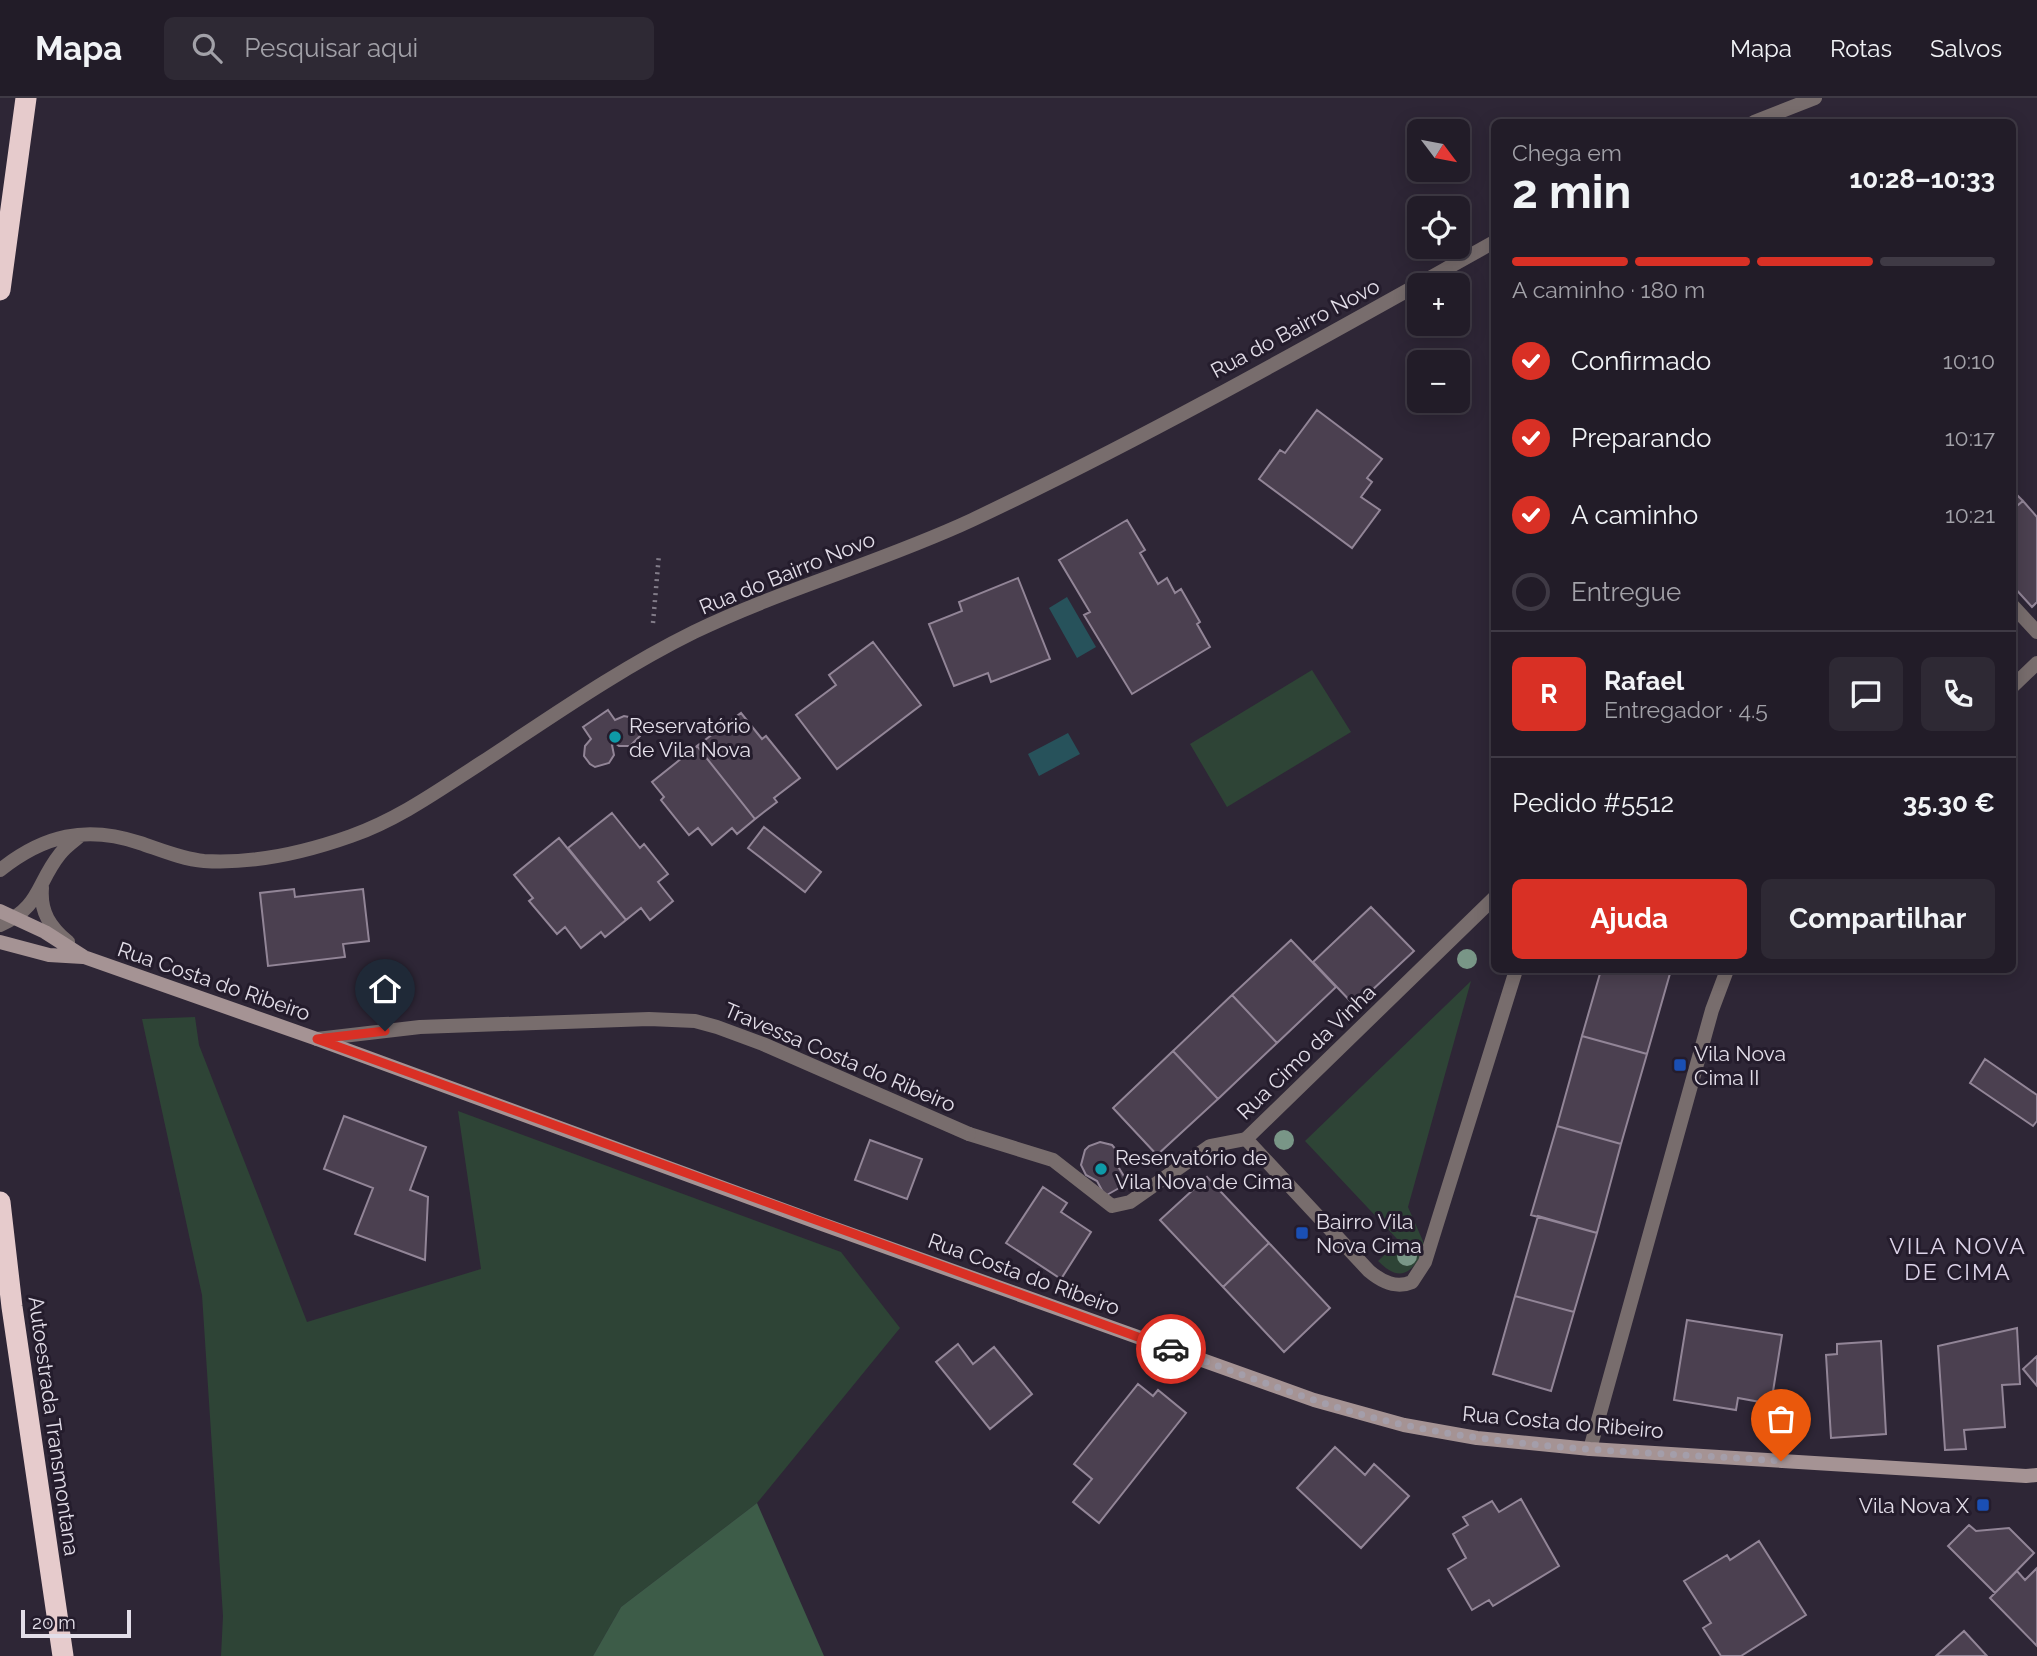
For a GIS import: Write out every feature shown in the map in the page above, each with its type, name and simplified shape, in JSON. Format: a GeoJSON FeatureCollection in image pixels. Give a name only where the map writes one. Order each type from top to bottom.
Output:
{"type":"FeatureCollection","features":[{"type":"Feature","properties":{"kind":"highway"},"geometry":{"type":"LineString","coordinates":[[0,290],[26,98]]}},
{"type":"Feature","properties":{"kind":"highway","name":"Autoestrada Transmontana"},"geometry":{"type":"LineString","coordinates":[[0,1202],[25,1403],[63,1656]]}},
{"type":"Feature","properties":{"kind":"main road","name":"Rua Costa do Ribeiro"},"geometry":{"type":"LineString","coordinates":[[0,911],[46,932],[84,957],[1314,1400],[1404,1425],[1477,1437],[1590,1448],[2033,1477]]}},
{"type":"Feature","properties":{"kind":"main road","name":"Rua Costa do Ribeiro"},"geometry":{"type":"LineString","coordinates":[[2,941],[48,955],[84,957]]}},
{"type":"Feature","properties":{"kind":"street"},"geometry":{"type":"LineString","coordinates":[[1762,119],[1815,98]]}},
{"type":"Feature","properties":{"kind":"street","name":"Rua do Bairro Novo"},"geometry":{"type":"LineString","coordinates":[[1,870],[44,842],[83,834],[118,836],[180,856],[203,860],[231,860],[277,855],[344,839],[370,829],[421,802],[598,685],[650,655],[698,630],[968,522],[1096,459],[1491,245]]}},
{"type":"Feature","properties":{"kind":"street"},"geometry":{"type":"LineString","coordinates":[[2016,609],[2037,632]]}},
{"type":"Feature","properties":{"kind":"street"},"geometry":{"type":"LineString","coordinates":[[2016,683],[2037,663]]}},
{"type":"Feature","properties":{"kind":"street"},"geometry":{"type":"LineString","coordinates":[[0,925],[15,918],[34,900],[61,852],[83,834]]}},
{"type":"Feature","properties":{"kind":"street"},"geometry":{"type":"LineString","coordinates":[[42,886],[42,906],[50,924],[84,957]]}},
{"type":"Feature","properties":{"kind":"street","name":"Rua Cimo da Vinha"},"geometry":{"type":"LineString","coordinates":[[1491,901],[1246,1139],[1369,1272],[1380,1280],[1392,1284],[1412,1282],[1425,1262],[1515,973]]}},
{"type":"Feature","properties":{"kind":"street"},"geometry":{"type":"LineString","coordinates":[[1590,1448],[1712,1010],[1726,973]]}},
{"type":"Feature","properties":{"kind":"street","name":"Travessa Costa do Ribeiro"},"geometry":{"type":"LineString","coordinates":[[317,1039],[420,1027],[649,1018],[695,1021],[763,1044],[969,1134],[1054,1160],[1106,1203],[1118,1206],[1130,1202],[1210,1146],[1246,1139]]}},
{"type":"Feature","properties":{"kind":"path"},"geometry":{"type":"LineString","coordinates":[[650,655],[659,554]]}},
{"type":"Feature","properties":{"kind":"shaded area"},"geometry":{"type":"Polygon","coordinates":[[[1067,597],[1096,647],[1077,658],[1049,608],[1067,597]]]}},
{"type":"Feature","properties":{"kind":"shaded area"},"geometry":{"type":"Polygon","coordinates":[[[1312,670],[1351,732],[1227,807],[1190,744],[1312,670]]]}},
{"type":"Feature","properties":{"kind":"shaded area"},"geometry":{"type":"Polygon","coordinates":[[[1068,733],[1080,754],[1039,776],[1028,754],[1068,733]]]}},
{"type":"Feature","properties":{"kind":"shaded area"},"geometry":{"type":"Polygon","coordinates":[[[1471,981],[1408,1207],[1426,1248],[1411,1269],[1394,1272],[1378,1261],[1399,1241],[1305,1141],[1471,981]]]}},
{"type":"Feature","properties":{"kind":"shaded area"},"geometry":{"type":"Polygon","coordinates":[[[195,1017],[199,1045],[307,1322],[481,1269],[458,1111],[841,1252],[900,1328],[757,1503],[621,1607],[593,1656],[221,1656],[223,1616],[202,1295],[142,1019],[195,1017]]]}},
{"type":"Feature","properties":{"kind":"shaded area"},"geometry":{"type":"Polygon","coordinates":[[[757,1503],[824,1656],[593,1656],[621,1607],[757,1503]]]}},
{"type":"Feature","properties":{"kind":"building"},"geometry":{"type":"Polygon","coordinates":[[[1317,410],[1382,459],[1367,478],[1372,482],[1361,497],[1380,510],[1352,548],[1259,479],[1280,450],[1285,453],[1317,410]]]}},
{"type":"Feature","properties":{"kind":"building"},"geometry":{"type":"Polygon","coordinates":[[[2016,494],[2023,501],[2016,507],[2016,494]]]}},
{"type":"Feature","properties":{"kind":"building"},"geometry":{"type":"Polygon","coordinates":[[[2023,501],[2037,517],[2037,602],[2032,607],[2016,589],[2016,507],[2023,501]]]}},
{"type":"Feature","properties":{"kind":"building"},"geometry":{"type":"Polygon","coordinates":[[[1127,520],[1145,550],[1140,553],[1158,584],[1167,578],[1175,593],[1181,589],[1200,622],[1197,624],[1210,647],[1132,694],[1084,615],[1090,612],[1059,560],[1127,520]]]}},
{"type":"Feature","properties":{"kind":"building"},"geometry":{"type":"Polygon","coordinates":[[[1018,578],[1050,659],[991,682],[988,673],[954,686],[929,624],[962,611],[959,602],[1018,578]]]}},
{"type":"Feature","properties":{"kind":"building"},"geometry":{"type":"Polygon","coordinates":[[[873,642],[921,705],[837,769],[796,715],[836,685],[829,675],[873,642]]]}},
{"type":"Feature","properties":{"kind":"building","name":"Reservatório de Vila Nova"},"geometry":{"type":"Polygon","coordinates":[[[608,710],[615,720],[624,716],[634,718],[640,726],[640,736],[630,746],[619,746],[615,743],[612,745],[614,755],[609,763],[595,767],[584,756],[585,746],[591,739],[583,727],[608,710]]]}},
{"type":"Feature","properties":{"kind":"building"},"geometry":{"type":"Polygon","coordinates":[[[741,713],[762,739],[766,736],[800,778],[774,798],[777,802],[755,819],[697,746],[741,713]]]}},
{"type":"Feature","properties":{"kind":"building"},"geometry":{"type":"Polygon","coordinates":[[[697,746],[755,819],[737,834],[732,828],[712,845],[698,828],[689,835],[661,800],[664,797],[652,782],[697,746]]]}},
{"type":"Feature","properties":{"kind":"building"},"geometry":{"type":"Polygon","coordinates":[[[612,813],[640,848],[644,844],[668,874],[658,882],[673,901],[650,920],[641,908],[626,920],[568,848],[612,813]]]}},
{"type":"Feature","properties":{"kind":"building"},"geometry":{"type":"Polygon","coordinates":[[[764,827],[821,872],[805,892],[748,848],[764,827]]]}},
{"type":"Feature","properties":{"kind":"building"},"geometry":{"type":"Polygon","coordinates":[[[559,838],[626,920],[605,937],[601,932],[581,948],[565,927],[557,934],[529,901],[533,898],[514,875],[559,838]]]}},
{"type":"Feature","properties":{"kind":"building"},"geometry":{"type":"Polygon","coordinates":[[[294,889],[295,897],[363,889],[369,941],[343,944],[345,957],[268,966],[260,893],[294,889]]]}},
{"type":"Feature","properties":{"kind":"building"},"geometry":{"type":"Polygon","coordinates":[[[1371,907],[1414,951],[1355,1006],[1313,962],[1371,907]]]}},
{"type":"Feature","properties":{"kind":"building"},"geometry":{"type":"Polygon","coordinates":[[[1291,940],[1336,987],[1277,1043],[1232,995],[1291,940]]]}},
{"type":"Feature","properties":{"kind":"building"},"geometry":{"type":"Polygon","coordinates":[[[1600,973],[1670,973],[1647,1054],[1582,1036],[1600,973]]]}},
{"type":"Feature","properties":{"kind":"building"},"geometry":{"type":"Polygon","coordinates":[[[1232,995],[1277,1043],[1218,1099],[1173,1051],[1232,995]]]}},
{"type":"Feature","properties":{"kind":"building"},"geometry":{"type":"Polygon","coordinates":[[[1582,1036],[1647,1054],[1621,1144],[1557,1126],[1582,1036]]]}},
{"type":"Feature","properties":{"kind":"building"},"geometry":{"type":"Polygon","coordinates":[[[1173,1051],[1218,1099],[1157,1155],[1113,1108],[1173,1051]]]}},
{"type":"Feature","properties":{"kind":"building"},"geometry":{"type":"Polygon","coordinates":[[[1985,1059],[2037,1095],[2037,1121],[2033,1126],[1970,1083],[1985,1059]]]}},
{"type":"Feature","properties":{"kind":"building"},"geometry":{"type":"Polygon","coordinates":[[[344,1116],[426,1147],[410,1190],[428,1197],[425,1260],[355,1234],[373,1188],[324,1169],[344,1116]]]}},
{"type":"Feature","properties":{"kind":"building"},"geometry":{"type":"Polygon","coordinates":[[[1557,1126],[1621,1144],[1597,1233],[1531,1215],[1557,1126]]]}},
{"type":"Feature","properties":{"kind":"building"},"geometry":{"type":"Polygon","coordinates":[[[870,1140],[922,1159],[907,1199],[855,1180],[870,1140]]]}},
{"type":"Feature","properties":{"kind":"building","name":"Reservatório de Vila Nova de Cima"},"geometry":{"type":"Polygon","coordinates":[[[1100,1142],[1112,1145],[1118,1152],[1119,1168],[1128,1183],[1105,1196],[1097,1181],[1086,1175],[1081,1165],[1085,1150],[1100,1142]]]}},
{"type":"Feature","properties":{"kind":"building"},"geometry":{"type":"Polygon","coordinates":[[[1207,1177],[1269,1243],[1223,1287],[1160,1220],[1207,1177]]]}},
{"type":"Feature","properties":{"kind":"building"},"geometry":{"type":"Polygon","coordinates":[[[1043,1187],[1067,1203],[1061,1212],[1091,1232],[1061,1279],[1006,1243],[1043,1187]]]}},
{"type":"Feature","properties":{"kind":"building"},"geometry":{"type":"Polygon","coordinates":[[[1538,1216],[1597,1233],[1574,1312],[1515,1296],[1538,1216]]]}},
{"type":"Feature","properties":{"kind":"building"},"geometry":{"type":"Polygon","coordinates":[[[1269,1243],[1330,1308],[1284,1352],[1223,1287],[1269,1243]]]}},
{"type":"Feature","properties":{"kind":"building"},"geometry":{"type":"Polygon","coordinates":[[[1515,1296],[1574,1312],[1551,1391],[1493,1374],[1515,1296]]]}},
{"type":"Feature","properties":{"kind":"building"},"geometry":{"type":"Polygon","coordinates":[[[1687,1320],[1782,1335],[1771,1404],[1738,1398],[1736,1410],[1674,1400],[1687,1320]]]}},
{"type":"Feature","properties":{"kind":"building"},"geometry":{"type":"Polygon","coordinates":[[[2017,1328],[2020,1384],[2002,1385],[2005,1427],[1964,1430],[1966,1449],[1945,1450],[1938,1346],[2017,1328]]]}},
{"type":"Feature","properties":{"kind":"building"},"geometry":{"type":"Polygon","coordinates":[[[1881,1341],[1886,1434],[1831,1438],[1826,1355],[1837,1354],[1837,1344],[1881,1341]]]}},
{"type":"Feature","properties":{"kind":"building"},"geometry":{"type":"Polygon","coordinates":[[[958,1344],[973,1364],[994,1347],[1032,1394],[990,1429],[936,1362],[958,1344]]]}},
{"type":"Feature","properties":{"kind":"building"},"geometry":{"type":"Polygon","coordinates":[[[2037,1356],[2037,1386],[2023,1369],[2037,1356]]]}},
{"type":"Feature","properties":{"kind":"building"},"geometry":{"type":"Polygon","coordinates":[[[1138,1384],[1153,1396],[1158,1390],[1186,1413],[1099,1523],[1073,1502],[1092,1479],[1074,1464],[1138,1384]]]}},
{"type":"Feature","properties":{"kind":"building"},"geometry":{"type":"Polygon","coordinates":[[[1335,1447],[1365,1475],[1374,1464],[1409,1496],[1361,1548],[1297,1488],[1335,1447]]]}},
{"type":"Feature","properties":{"kind":"building"},"geometry":{"type":"Polygon","coordinates":[[[1521,1499],[1559,1566],[1493,1606],[1489,1600],[1472,1610],[1448,1569],[1466,1558],[1453,1534],[1468,1525],[1463,1517],[1492,1501],[1499,1512],[1521,1499]]]}},
{"type":"Feature","properties":{"kind":"building"},"geometry":{"type":"Polygon","coordinates":[[[1969,1525],[1976,1531],[2009,1528],[2034,1553],[1995,1593],[1948,1546],[1969,1525]]]}},
{"type":"Feature","properties":{"kind":"building"},"geometry":{"type":"Polygon","coordinates":[[[1759,1541],[1806,1615],[1741,1656],[1721,1656],[1703,1628],[1711,1623],[1684,1581],[1727,1555],[1730,1560],[1759,1541]]]}},
{"type":"Feature","properties":{"kind":"building"},"geometry":{"type":"Polygon","coordinates":[[[2037,1568],[2037,1646],[1990,1598],[2017,1571],[2025,1580],[2037,1568]]]}},
{"type":"Feature","properties":{"kind":"building"},"geometry":{"type":"Polygon","coordinates":[[[1964,1631],[1987,1656],[1936,1656],[1964,1631]]]}},
{"type":"Feature","properties":{"kind":"way so far"},"geometry":{"type":"LineString","coordinates":[[1171,1349],[1314,1400],[1404,1425],[1477,1437],[1568,1446],[1781,1461]]}},
{"type":"Feature","properties":{"kind":"place","name":"Reservatório de Vila Nova"},"geometry":{"type":"Point","coordinates":[615,737]}},
{"type":"Feature","properties":{"kind":"place","name":"Vila Nova Cima II"},"geometry":{"type":"Point","coordinates":[1680,1065]}},
{"type":"Feature","properties":{"kind":"place","name":"Reservatório de Vila Nova de Cima"},"geometry":{"type":"Point","coordinates":[1101,1169]}},
{"type":"Feature","properties":{"kind":"place","name":"Bairro Vila Nova Cima"},"geometry":{"type":"Point","coordinates":[1302,1233]}},
{"type":"Feature","properties":{"kind":"place","name":"Vila Nova X"},"geometry":{"type":"Point","coordinates":[1983,1505]}},
{"type":"Feature","properties":{"kind":"district","name":"VILA NOVA DE CIMA"},"geometry":{"type":"Point","coordinates":[1958,1258]}},
{"type":"Feature","properties":{"kind":"route"},"geometry":{"type":"LineString","coordinates":[[385,1031],[317,1039],[1171,1349]]}}]}
